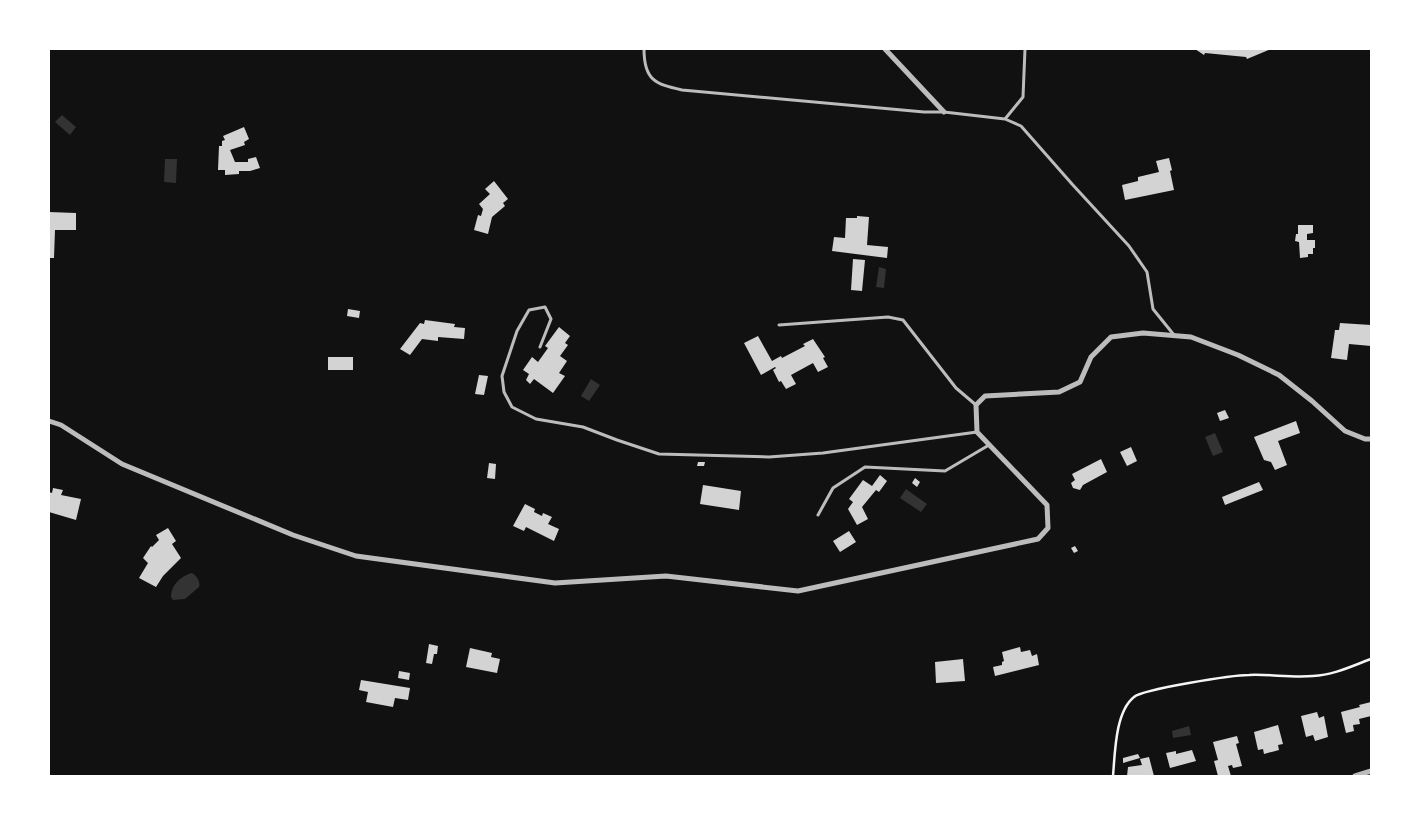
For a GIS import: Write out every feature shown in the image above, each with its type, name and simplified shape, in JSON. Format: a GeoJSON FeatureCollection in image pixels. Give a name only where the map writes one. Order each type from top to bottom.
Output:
{"type":"FeatureCollection","features":[{"type":"Feature","properties":{"kind":"street"},"geometry":{"type":"LineString","coordinates":[[885,49],[944,112]]}},
{"type":"Feature","properties":{"kind":"street"},"geometry":{"type":"LineString","coordinates":[[49,421],[61,425],[122,464],[293,535],[356,556],[555,583],[666,576],[798,591],[1038,538],[1048,528],[1047,505],[977,432],[976,405],[985,396],[1059,392],[1080,382],[1091,357],[1111,336],[1143,333],[1191,337],[1238,355],[1279,375],[1312,401],[1345,432],[1365,439],[1371,439]]}},
{"type":"Feature","properties":{"kind":"street"},"geometry":{"type":"LineString","coordinates":[[1355,776],[1371,772]]}},
{"type":"Feature","properties":{"kind":"lane"},"geometry":{"type":"LineString","coordinates":[[644,49],[644,62],[649,76],[660,85],[682,90],[924,112],[944,112],[1005,119],[1021,126],[1129,246],[1146,272],[1153,309],[1174,336]]}},
{"type":"Feature","properties":{"kind":"lane"},"geometry":{"type":"LineString","coordinates":[[1005,119],[1023,97],[1025,49]]}},
{"type":"Feature","properties":{"kind":"lane"},"geometry":{"type":"LineString","coordinates":[[540,347],[551,319],[545,307],[528,310],[514,340],[502,376],[504,392],[512,407],[536,419],[583,427],[659,454],[769,457],[823,453],[977,432]]}},
{"type":"Feature","properties":{"kind":"lane"},"geometry":{"type":"LineString","coordinates":[[779,325],[888,317],[903,320],[956,388],[976,405]]}},
{"type":"Feature","properties":{"kind":"lane"},"geometry":{"type":"LineString","coordinates":[[818,515],[833,488],[865,467],[945,471],[989,445]]}},
{"type":"Feature","properties":{"kind":"path"},"geometry":{"type":"LineString","coordinates":[[1113,776],[1118,727],[1125,708],[1134,696],[1154,690],[1247,675],[1313,676],[1334,673],[1371,659]]}},
{"type":"Feature","properties":{"kind":"shaded area"},"geometry":{"type":"Polygon","coordinates":[[[62,115],[76,127],[70,135],[55,122],[62,115]]]}},
{"type":"Feature","properties":{"kind":"shaded area"},"geometry":{"type":"Polygon","coordinates":[[[165,159],[177,159],[176,183],[164,182],[165,159]]]}},
{"type":"Feature","properties":{"kind":"shaded area"},"geometry":{"type":"Polygon","coordinates":[[[879,267],[886,269],[884,288],[876,287],[879,267]]]}},
{"type":"Feature","properties":{"kind":"shaded area"},"geometry":{"type":"Polygon","coordinates":[[[591,379],[600,385],[589,401],[581,396],[591,379]]]}},
{"type":"Feature","properties":{"kind":"shaded area"},"geometry":{"type":"Polygon","coordinates":[[[1215,433],[1223,452],[1213,456],[1205,437],[1215,433]]]}},
{"type":"Feature","properties":{"kind":"shaded area"},"geometry":{"type":"Polygon","coordinates":[[[906,489],[927,504],[921,512],[900,498],[906,489]]]}},
{"type":"Feature","properties":{"kind":"shaded area"},"geometry":{"type":"Polygon","coordinates":[[[191,573],[198,578],[199,587],[185,599],[173,600],[171,593],[174,585],[191,573]]]}},
{"type":"Feature","properties":{"kind":"shaded area"},"geometry":{"type":"Polygon","coordinates":[[[1189,726],[1191,735],[1173,738],[1172,731],[1189,726]]]}},
{"type":"Feature","properties":{"kind":"building"},"geometry":{"type":"Polygon","coordinates":[[[1195,49],[1271,49],[1247,59],[1246,57],[1205,53],[1204,55],[1195,49]]]}},
{"type":"Feature","properties":{"kind":"building"},"geometry":{"type":"Polygon","coordinates":[[[244,127],[249,139],[244,142],[245,145],[230,150],[235,162],[248,162],[248,159],[256,157],[260,168],[250,171],[239,171],[239,174],[225,175],[225,170],[218,170],[219,146],[222,146],[222,141],[225,140],[223,136],[244,127]]]}},
{"type":"Feature","properties":{"kind":"building"},"geometry":{"type":"Polygon","coordinates":[[[1169,158],[1174,190],[1125,200],[1122,185],[1138,181],[1138,177],[1159,172],[1156,161],[1169,158]]]}},
{"type":"Feature","properties":{"kind":"building"},"geometry":{"type":"Polygon","coordinates":[[[494,181],[508,199],[503,203],[505,206],[492,217],[488,234],[474,230],[478,215],[481,216],[483,209],[479,204],[490,194],[485,189],[494,181]]]}},
{"type":"Feature","properties":{"kind":"building"},"geometry":{"type":"Polygon","coordinates":[[[49,212],[76,213],[76,230],[55,230],[54,258],[49,258],[49,212]]]}},
{"type":"Feature","properties":{"kind":"building"},"geometry":{"type":"Polygon","coordinates":[[[857,216],[869,217],[867,245],[888,247],[887,258],[832,251],[834,237],[845,238],[846,218],[857,218],[857,216]]]}},
{"type":"Feature","properties":{"kind":"building"},"geometry":{"type":"Polygon","coordinates":[[[1298,225],[1313,225],[1313,233],[1307,234],[1307,240],[1315,240],[1315,248],[1313,248],[1313,254],[1308,254],[1308,257],[1300,258],[1299,242],[1295,241],[1296,234],[1298,234],[1298,225]]]}},
{"type":"Feature","properties":{"kind":"building"},"geometry":{"type":"Polygon","coordinates":[[[853,259],[865,260],[862,291],[851,290],[853,259]]]}},
{"type":"Feature","properties":{"kind":"building"},"geometry":{"type":"Polygon","coordinates":[[[348,309],[360,311],[359,318],[347,316],[348,309]]]}},
{"type":"Feature","properties":{"kind":"building"},"geometry":{"type":"Polygon","coordinates":[[[425,320],[455,324],[454,327],[465,328],[464,339],[438,337],[438,341],[422,339],[410,355],[400,349],[420,323],[424,324],[425,320]]]}},
{"type":"Feature","properties":{"kind":"building"},"geometry":{"type":"Polygon","coordinates":[[[1340,323],[1371,325],[1371,346],[1349,344],[1347,360],[1331,358],[1335,330],[1339,330],[1340,323]]]}},
{"type":"Feature","properties":{"kind":"building"},"geometry":{"type":"Polygon","coordinates":[[[559,327],[570,336],[565,343],[568,345],[560,356],[567,361],[559,373],[565,376],[553,393],[534,379],[530,384],[526,380],[529,374],[523,370],[532,357],[538,362],[548,348],[545,346],[559,327]]]}},
{"type":"Feature","properties":{"kind":"building"},"geometry":{"type":"Polygon","coordinates":[[[758,336],[772,361],[805,346],[803,344],[813,339],[825,357],[823,358],[828,367],[818,372],[813,363],[791,375],[796,384],[786,389],[781,381],[779,382],[773,370],[775,367],[761,375],[744,343],[758,336]]]}},
{"type":"Feature","properties":{"kind":"building"},"geometry":{"type":"Polygon","coordinates":[[[328,357],[353,357],[353,370],[328,370],[328,357]]]}},
{"type":"Feature","properties":{"kind":"building"},"geometry":{"type":"Polygon","coordinates":[[[479,375],[488,376],[484,395],[475,394],[479,375]]]}},
{"type":"Feature","properties":{"kind":"building"},"geometry":{"type":"Polygon","coordinates":[[[1225,410],[1229,418],[1220,421],[1217,413],[1225,410]]]}},
{"type":"Feature","properties":{"kind":"building"},"geometry":{"type":"Polygon","coordinates":[[[1296,421],[1300,433],[1278,441],[1287,465],[1275,470],[1271,462],[1264,460],[1254,437],[1296,421]]]}},
{"type":"Feature","properties":{"kind":"building"},"geometry":{"type":"Polygon","coordinates":[[[1131,447],[1137,461],[1127,466],[1120,452],[1131,447]]]}},
{"type":"Feature","properties":{"kind":"building"},"geometry":{"type":"Polygon","coordinates":[[[1101,459],[1107,472],[1083,485],[1080,490],[1073,488],[1071,483],[1075,480],[1072,474],[1101,459]]]}},
{"type":"Feature","properties":{"kind":"building"},"geometry":{"type":"Polygon","coordinates":[[[698,462],[705,462],[704,466],[697,466],[698,462]]]}},
{"type":"Feature","properties":{"kind":"building"},"geometry":{"type":"Polygon","coordinates":[[[489,463],[496,464],[495,479],[487,478],[489,463]]]}},
{"type":"Feature","properties":{"kind":"building"},"geometry":{"type":"Polygon","coordinates":[[[880,475],[887,481],[879,492],[876,490],[862,507],[868,519],[857,525],[848,509],[853,502],[849,499],[863,480],[872,486],[880,475]]]}},
{"type":"Feature","properties":{"kind":"building"},"geometry":{"type":"Polygon","coordinates":[[[915,478],[920,482],[917,487],[912,483],[915,478]]]}},
{"type":"Feature","properties":{"kind":"building"},"geometry":{"type":"Polygon","coordinates":[[[1259,482],[1263,490],[1225,505],[1222,497],[1259,482]]]}},
{"type":"Feature","properties":{"kind":"building"},"geometry":{"type":"Polygon","coordinates":[[[703,485],[741,491],[739,510],[700,504],[703,485]]]}},
{"type":"Feature","properties":{"kind":"building"},"geometry":{"type":"Polygon","coordinates":[[[53,488],[63,490],[61,495],[81,499],[76,520],[49,512],[49,492],[52,493],[53,488]]]}},
{"type":"Feature","properties":{"kind":"building"},"geometry":{"type":"Polygon","coordinates":[[[525,504],[535,509],[534,512],[542,516],[543,513],[552,517],[548,524],[559,529],[554,541],[526,527],[524,531],[513,526],[525,504]]]}},
{"type":"Feature","properties":{"kind":"building"},"geometry":{"type":"Polygon","coordinates":[[[168,528],[176,541],[172,544],[181,558],[163,576],[156,587],[139,578],[148,563],[143,558],[151,546],[159,540],[156,535],[168,528]]]}},
{"type":"Feature","properties":{"kind":"building"},"geometry":{"type":"Polygon","coordinates":[[[849,531],[856,542],[840,552],[833,541],[849,531]]]}},
{"type":"Feature","properties":{"kind":"building"},"geometry":{"type":"Polygon","coordinates":[[[1075,546],[1078,551],[1074,553],[1071,548],[1075,546]]]}},
{"type":"Feature","properties":{"kind":"building"},"geometry":{"type":"Polygon","coordinates":[[[429,644],[438,646],[437,654],[434,654],[432,664],[426,663],[429,644]]]}},
{"type":"Feature","properties":{"kind":"building"},"geometry":{"type":"Polygon","coordinates":[[[1020,647],[1021,652],[1030,650],[1032,656],[1037,654],[1039,665],[995,676],[993,667],[1002,665],[1004,661],[1002,652],[1020,647]]]}},
{"type":"Feature","properties":{"kind":"building"},"geometry":{"type":"Polygon","coordinates":[[[470,648],[492,653],[491,657],[500,659],[497,673],[466,667],[470,648]]]}},
{"type":"Feature","properties":{"kind":"building"},"geometry":{"type":"Polygon","coordinates":[[[963,659],[965,681],[936,683],[935,662],[963,659]]]}},
{"type":"Feature","properties":{"kind":"building"},"geometry":{"type":"Polygon","coordinates":[[[399,671],[410,673],[409,680],[398,678],[399,671]]]}},
{"type":"Feature","properties":{"kind":"building"},"geometry":{"type":"Polygon","coordinates":[[[361,680],[410,688],[408,700],[395,698],[393,707],[366,702],[368,692],[359,690],[361,680]]]}},
{"type":"Feature","properties":{"kind":"building"},"geometry":{"type":"Polygon","coordinates":[[[1371,702],[1371,716],[1359,719],[1360,724],[1353,725],[1354,731],[1346,733],[1341,712],[1371,702]]]}},
{"type":"Feature","properties":{"kind":"building"},"geometry":{"type":"Polygon","coordinates":[[[1317,712],[1319,718],[1324,716],[1328,737],[1315,741],[1313,735],[1306,737],[1301,716],[1317,712]]]}},
{"type":"Feature","properties":{"kind":"building"},"geometry":{"type":"Polygon","coordinates":[[[1278,725],[1283,744],[1278,745],[1279,750],[1264,754],[1263,749],[1258,750],[1254,732],[1278,725]]]}},
{"type":"Feature","properties":{"kind":"building"},"geometry":{"type":"Polygon","coordinates":[[[1237,736],[1239,743],[1236,744],[1242,766],[1233,768],[1232,765],[1228,766],[1231,776],[1218,776],[1214,761],[1218,760],[1213,742],[1237,736]]]}},
{"type":"Feature","properties":{"kind":"building"},"geometry":{"type":"Polygon","coordinates":[[[1192,750],[1196,761],[1170,768],[1166,753],[1176,751],[1176,754],[1192,750]]]}},
{"type":"Feature","properties":{"kind":"building"},"geometry":{"type":"Polygon","coordinates":[[[1138,754],[1140,758],[1123,763],[1123,758],[1138,754]]]}},
{"type":"Feature","properties":{"kind":"building"},"geometry":{"type":"Polygon","coordinates":[[[1149,757],[1154,776],[1127,776],[1128,767],[1142,765],[1140,759],[1149,757]]]}}]}
